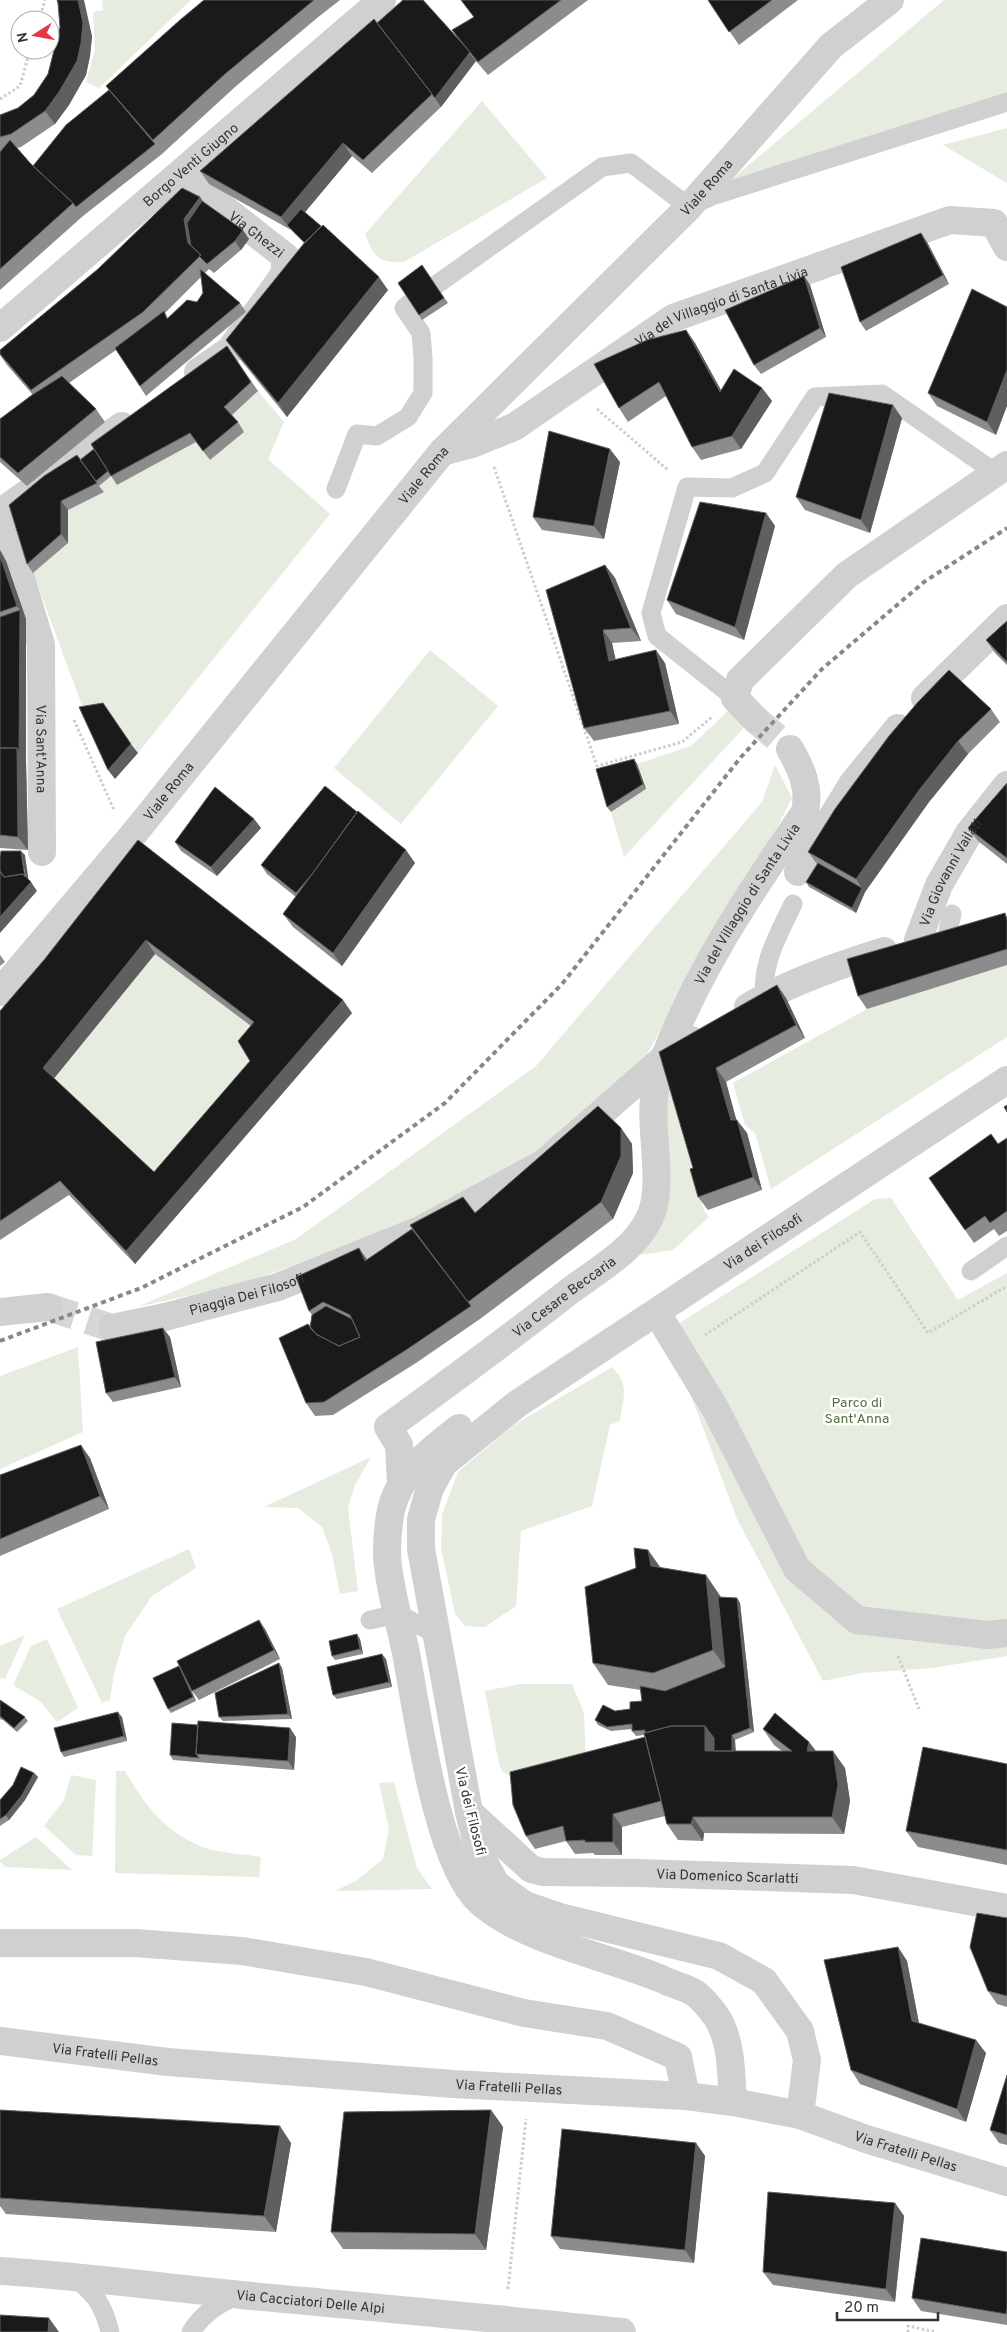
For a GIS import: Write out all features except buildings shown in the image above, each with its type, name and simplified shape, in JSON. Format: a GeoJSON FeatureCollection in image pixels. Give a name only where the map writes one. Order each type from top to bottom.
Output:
{"type":"FeatureCollection","features":[{"type":"Feature","properties":{"kind":"street","name":"Borgo Venti Giugno"},"geometry":{"type":"LineString","coordinates":[[0,328],[181,175],[382,0]]}},
{"type":"Feature","properties":{"kind":"street","name":"Viale Roma"},"geometry":{"type":"LineString","coordinates":[[0,992],[132,836],[442,452],[689,206],[831,46],[890,0]]}},
{"type":"Feature","properties":{"kind":"street","name":"Via Ghezzi"},"geometry":{"type":"LineString","coordinates":[[176,388],[230,350],[284,275],[286,257],[181,175]]}},
{"type":"Feature","properties":{"kind":"street","name":"Via del Villaggio di Santa Livia"},"geometry":{"type":"LineString","coordinates":[[442,452],[472,444],[514,427],[673,318],[950,220],[994,223],[1007,247]]}},
{"type":"Feature","properties":{"kind":"street"},"geometry":{"type":"LineString","coordinates":[[1,510],[145,410]]}},
{"type":"Feature","properties":{"kind":"street"},"geometry":{"type":"LineString","coordinates":[[755,719],[735,698],[740,680],[847,574],[1002,469]]}},
{"type":"Feature","properties":{"kind":"street","name":"Via Sant'Anna"},"geometry":{"type":"LineString","coordinates":[[1,510],[40,645],[42,852]]}},
{"type":"Feature","properties":{"kind":"street"},"geometry":{"type":"LineString","coordinates":[[798,872],[853,783],[887,739],[925,698],[1007,618]]}},
{"type":"Feature","properties":{"kind":"street","name":"Via del Villaggio di Santa Livia"},"geometry":{"type":"LineString","coordinates":[[663,1059],[689,1000],[714,954],[805,812],[808,798],[803,772],[790,749]]}},
{"type":"Feature","properties":{"kind":"street","name":"Via Giovanni Vailati"},"geometry":{"type":"LineString","coordinates":[[918,940],[938,885],[969,833],[1007,785]]}},
{"type":"Feature","properties":{"kind":"street","name":"Piaggia Dei Filosofi"},"geometry":{"type":"LineString","coordinates":[[112,1328],[165,1317],[278,1287],[420,1230],[544,1163],[663,1059],[765,997],[830,969],[918,940],[958,923]]}},
{"type":"Feature","properties":{"kind":"street","name":"Via Cesare Beccaria"},"geometry":{"type":"LineString","coordinates":[[401,1484],[399,1446],[388,1426],[510,1338],[630,1245],[650,1219],[657,1190],[653,1144],[654,1092],[663,1059]]}},
{"type":"Feature","properties":{"kind":"street","name":"Via dei Filosofi"},"geometry":{"type":"LineString","coordinates":[[800,2115],[807,2060],[800,2031],[764,1981],[719,1956],[560,1917],[525,1905],[496,1884],[480,1853],[469,1812],[421,1549],[421,1519],[430,1488],[444,1463],[517,1404],[1007,1080]]}},
{"type":"Feature","properties":{"kind":"street"},"geometry":{"type":"LineString","coordinates":[[0,1312],[48,1307]]}},
{"type":"Feature","properties":{"kind":"street"},"geometry":{"type":"LineString","coordinates":[[665,1326],[716,1410],[797,1569],[857,1620],[988,1635],[1007,1633]]}},
{"type":"Feature","properties":{"kind":"street","name":"Via dei Filosofi"},"geometry":{"type":"LineString","coordinates":[[517,1404],[461,1427],[421,1457],[401,1484],[392,1508],[388,1532],[387,1556],[430,1773],[446,1840],[460,1872],[479,1901],[517,1927],[654,1976],[697,1994],[721,2023],[731,2054],[732,2102]]}},
{"type":"Feature","properties":{"kind":"street","name":"Via Domenico Scarlatti"},"geometry":{"type":"LineString","coordinates":[[469,1812],[531,1869],[543,1872],[638,1872],[853,1880],[1007,1908]]}},
{"type":"Feature","properties":{"kind":"street"},"geometry":{"type":"LineString","coordinates":[[0,1943],[135,1944],[242,1951],[366,1972],[524,2013],[607,2026],[678,2057],[686,2096]]}},
{"type":"Feature","properties":{"kind":"street","name":"Via Fratelli Pellas"},"geometry":{"type":"LineString","coordinates":[[0,2041],[168,2062],[453,2084],[686,2096],[732,2102],[800,2115],[866,2139],[1007,2182]]}},
{"type":"Feature","properties":{"kind":"street","name":"Via Cacciatori Delle Alpi"},"geometry":{"type":"LineString","coordinates":[[0,2271],[72,2276],[239,2295],[482,2316],[622,2332]]}},
{"type":"Feature","properties":{"kind":"lane"},"geometry":{"type":"LineString","coordinates":[[436,285],[602,167],[631,163],[689,206],[712,196],[1007,102]]}},
{"type":"Feature","properties":{"kind":"lane"},"geometry":{"type":"LineString","coordinates":[[336,488],[357,434],[377,436],[408,417],[423,393],[421,332],[404,308],[410,303]]}},
{"type":"Feature","properties":{"kind":"lane"},"geometry":{"type":"LineString","coordinates":[[735,698],[657,636],[651,612],[687,487],[732,488],[764,473],[815,397],[882,394],[1002,469]]}},
{"type":"Feature","properties":{"kind":"lane"},"geometry":{"type":"LineString","coordinates":[[765,997],[763,982],[766,964],[783,942],[793,904]]}},
{"type":"Feature","properties":{"kind":"lane"},"geometry":{"type":"LineString","coordinates":[[971,1271],[1007,1246]]}},
{"type":"Feature","properties":{"kind":"lane"},"geometry":{"type":"LineString","coordinates":[[370,1620],[398,1614],[436,1634]]}},
{"type":"Feature","properties":{"kind":"lane"},"geometry":{"type":"LineString","coordinates":[[72,2276],[94,2293],[105,2311],[110,2332]]}},
{"type":"Feature","properties":{"kind":"lane"},"geometry":{"type":"LineString","coordinates":[[191,2332],[197,2322],[215,2305],[239,2295]]}},
{"type":"Feature","properties":{"kind":"path"},"geometry":{"type":"LineString","coordinates":[[0,99],[20,86],[27,60]]}},
{"type":"Feature","properties":{"kind":"path"},"geometry":{"type":"LineString","coordinates":[[594,406],[687,487]]}},
{"type":"Feature","properties":{"kind":"path"},"geometry":{"type":"LineString","coordinates":[[493,464],[597,766],[682,742],[735,698]]}},
{"type":"Feature","properties":{"kind":"path"},"geometry":{"type":"LineString","coordinates":[[72,715],[114,811]]}},
{"type":"Feature","properties":{"kind":"path"},"geometry":{"type":"LineString","coordinates":[[681,1351],[860,1232],[928,1334],[1007,1286]]}},
{"type":"Feature","properties":{"kind":"path"},"geometry":{"type":"LineString","coordinates":[[884,1623],[919,1709]]}},
{"type":"Feature","properties":{"kind":"path"},"geometry":{"type":"LineString","coordinates":[[508,2290],[527,2110]]}},
{"type":"Feature","properties":{"kind":"path"},"geometry":{"type":"LineString","coordinates":[[908,2332],[908,2326],[936,2332]]}},
{"type":"Feature","properties":{"kind":"green space"},"geometry":{"type":"Polygon","coordinates":[[[102,0],[191,0],[99,88],[86,82],[95,50],[93,12],[103,10],[102,0]]]}},
{"type":"Feature","properties":{"kind":"green space"},"geometry":{"type":"Polygon","coordinates":[[[944,0],[1007,0],[1007,102],[712,196],[944,0]]]}},
{"type":"Feature","properties":{"kind":"green space"},"geometry":{"type":"Polygon","coordinates":[[[482,101],[547,178],[404,262],[388,261],[378,257],[371,248],[365,234],[482,101]]]}},
{"type":"Feature","properties":{"kind":"green space"},"geometry":{"type":"Polygon","coordinates":[[[1007,128],[1007,183],[943,145],[1007,128]]]}},
{"type":"Feature","properties":{"kind":"green space"},"geometry":{"type":"Polygon","coordinates":[[[258,391],[284,422],[268,459],[330,514],[138,753],[109,712],[86,716],[33,573],[68,543],[68,510],[111,476],[117,485],[196,442],[210,459],[231,416],[258,391]]]}},
{"type":"Feature","properties":{"kind":"green space"},"geometry":{"type":"Polygon","coordinates":[[[430,650],[498,706],[401,824],[334,768],[430,650]]]}},
{"type":"Feature","properties":{"kind":"green space"},"geometry":{"type":"Polygon","coordinates":[[[734,705],[751,720],[624,857],[611,812],[646,789],[637,764],[691,746],[734,705]]]}},
{"type":"Feature","properties":{"kind":"green space"},"geometry":{"type":"Polygon","coordinates":[[[775,765],[792,798],[769,843],[644,1059],[527,1160],[392,1229],[245,1283],[137,1307],[296,1239],[536,1066],[762,802],[775,765]]]}},
{"type":"Feature","properties":{"kind":"green space"},"geometry":{"type":"Polygon","coordinates":[[[155,953],[263,1035],[259,1074],[163,1185],[52,1081],[155,953]]]}},
{"type":"Feature","properties":{"kind":"green space"},"geometry":{"type":"Polygon","coordinates":[[[1007,963],[1007,1037],[771,1189],[755,1133],[745,1125],[733,1083],[867,1009],[1007,963]]]}},
{"type":"Feature","properties":{"kind":"green space"},"geometry":{"type":"Polygon","coordinates":[[[666,1076],[704,1211],[709,1217],[673,1250],[632,1256],[666,1076]]]}},
{"type":"Feature","properties":{"kind":"green space","name":"Parco di Sant'Anna"},"geometry":{"type":"Polygon","coordinates":[[[891,1198],[958,1300],[1007,1273],[1007,1656],[932,1668],[862,1673],[823,1681],[737,1519],[667,1331],[875,1199],[891,1198]]]}},
{"type":"Feature","properties":{"kind":"green space"},"geometry":{"type":"Polygon","coordinates":[[[78,1347],[83,1432],[0,1469],[0,1376],[78,1347]]]}},
{"type":"Feature","properties":{"kind":"green space"},"geometry":{"type":"Polygon","coordinates":[[[612,1367],[618,1374],[623,1386],[623,1405],[620,1421],[610,1425],[592,1506],[521,1531],[516,1606],[485,1627],[465,1626],[455,1614],[441,1548],[442,1515],[458,1472],[514,1425],[612,1367]]]}},
{"type":"Feature","properties":{"kind":"green space"},"geometry":{"type":"Polygon","coordinates":[[[371,1457],[355,1485],[348,1508],[358,1591],[340,1594],[332,1554],[322,1527],[298,1508],[264,1507],[371,1457]]]}},
{"type":"Feature","properties":{"kind":"green space"},"geometry":{"type":"Polygon","coordinates":[[[189,1549],[196,1568],[152,1596],[125,1636],[114,1673],[110,1700],[102,1703],[57,1609],[189,1549]]]}},
{"type":"Feature","properties":{"kind":"green space"},"geometry":{"type":"Polygon","coordinates":[[[25,1635],[5,1679],[0,1678],[0,1646],[25,1635]]]}},
{"type":"Feature","properties":{"kind":"green space"},"geometry":{"type":"Polygon","coordinates":[[[47,1639],[78,1708],[57,1722],[41,1702],[13,1685],[31,1646],[47,1639]]]}},
{"type":"Feature","properties":{"kind":"green space"},"geometry":{"type":"Polygon","coordinates":[[[520,1684],[572,1684],[584,1713],[586,1765],[520,1782],[503,1772],[499,1764],[485,1691],[520,1684]]]}},
{"type":"Feature","properties":{"kind":"green space"},"geometry":{"type":"Polygon","coordinates":[[[116,1771],[125,1771],[140,1795],[156,1815],[187,1840],[214,1850],[261,1857],[259,1877],[115,1873],[116,1771]]]}},
{"type":"Feature","properties":{"kind":"green space"},"geometry":{"type":"Polygon","coordinates":[[[71,1775],[96,1780],[92,1856],[76,1855],[44,1826],[64,1800],[71,1775]]]}},
{"type":"Feature","properties":{"kind":"green space"},"geometry":{"type":"Polygon","coordinates":[[[394,1782],[417,1868],[432,1889],[335,1891],[357,1880],[383,1859],[389,1829],[379,1783],[394,1782]]]}},
{"type":"Feature","properties":{"kind":"green space"},"geometry":{"type":"Polygon","coordinates":[[[36,1837],[72,1870],[5,1867],[0,1862],[0,1860],[36,1837]]]}},
{"type":"Feature","properties":{"kind":"tunnel"},"geometry":{"type":"LineString","coordinates":[[755,719],[790,749]]}},
{"type":"Feature","properties":{"kind":"tunnel"},"geometry":{"type":"LineString","coordinates":[[48,1307],[112,1328]]}},
{"type":"Feature","properties":{"kind":"railway"},"geometry":{"type":"LineString","coordinates":[[0,1341],[141,1288],[303,1207],[445,1103],[562,984],[741,757],[822,669],[924,582],[1007,528]]}}]}
